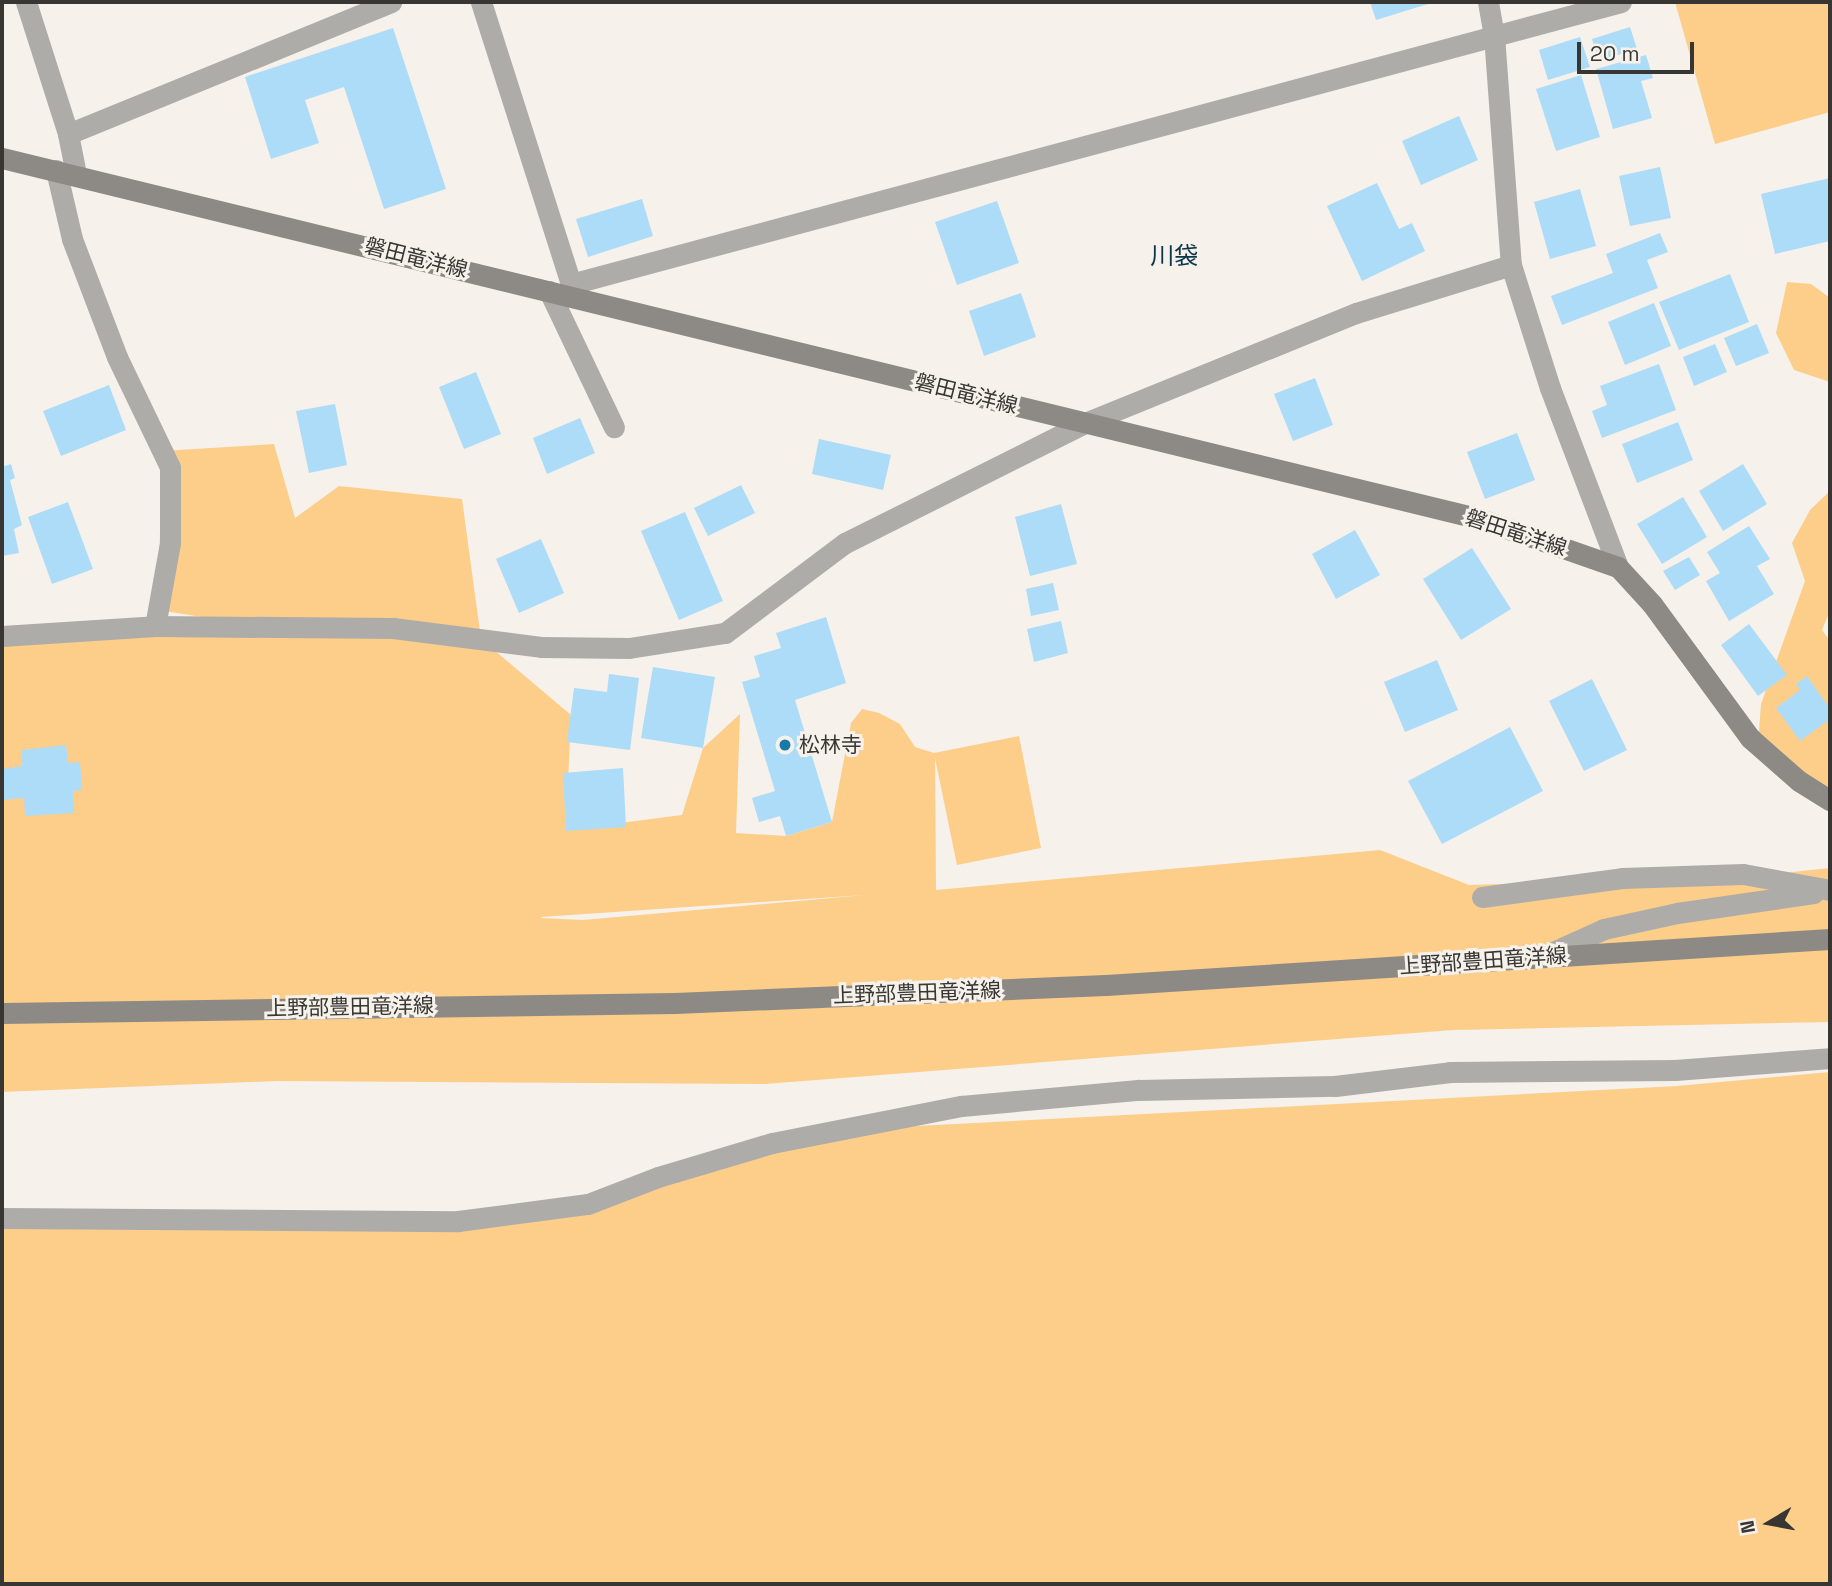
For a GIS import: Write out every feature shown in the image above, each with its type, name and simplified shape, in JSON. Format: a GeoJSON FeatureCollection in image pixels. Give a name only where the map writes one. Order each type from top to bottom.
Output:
{"type":"FeatureCollection","features":[{"type":"Feature","properties":{"kind":"main road","name":"磐田竜洋線"},"geometry":{"type":"LineString","coordinates":[[7,164],[66,172],[562,290],[1085,423],[1478,518],[1618,567],[1652,604],[1750,738],[1799,781],[1830,800]]}},
{"type":"Feature","properties":{"kind":"main road","name":"上野部豊田竜洋線"},"geometry":{"type":"LineString","coordinates":[[2,1013],[676,1003],[1120,984],[1830,939]]}},
{"type":"Feature","properties":{"kind":"street"},"geometry":{"type":"LineString","coordinates":[[26,2],[68,134],[66,172],[72,239],[113,345],[170,467],[170,543],[155,626]]}},
{"type":"Feature","properties":{"kind":"street"},"geometry":{"type":"LineString","coordinates":[[68,134],[391,2]]}},
{"type":"Feature","properties":{"kind":"street"},"geometry":{"type":"LineString","coordinates":[[481,2],[562,290],[614,427]]}},
{"type":"Feature","properties":{"kind":"street"},"geometry":{"type":"LineString","coordinates":[[1488,2],[1494,35],[1511,265],[1550,388],[1618,567]]}},
{"type":"Feature","properties":{"kind":"street"},"geometry":{"type":"LineString","coordinates":[[562,290],[1621,2]]}},
{"type":"Feature","properties":{"kind":"street"},"geometry":{"type":"LineString","coordinates":[[2,636],[155,626],[393,628],[554,647],[629,648],[725,633],[845,542],[1085,423],[1356,313],[1511,265]]}},
{"type":"Feature","properties":{"kind":"street"},"geometry":{"type":"LineString","coordinates":[[1482,897],[1622,878],[1742,874],[1830,891]]}},
{"type":"Feature","properties":{"kind":"street"},"geometry":{"type":"LineString","coordinates":[[1541,958],[1604,929],[1677,914],[1830,891]]}},
{"type":"Feature","properties":{"kind":"street"},"geometry":{"type":"LineString","coordinates":[[2,1218],[458,1221],[587,1204],[658,1177],[772,1143],[961,1107],[1138,1090],[1335,1086],[1450,1072],[1675,1070],[1830,1058]]}},
{"type":"Feature","properties":{"kind":"shaded area"},"geometry":{"type":"Polygon","coordinates":[[[1675,2],[1830,2],[1830,112],[1715,144],[1675,2]]]}},
{"type":"Feature","properties":{"kind":"shaded area"},"geometry":{"type":"Polygon","coordinates":[[[1787,282],[1811,284],[1830,298],[1830,382],[1794,370],[1776,333],[1787,282]]]}},
{"type":"Feature","properties":{"kind":"shaded area"},"geometry":{"type":"Polygon","coordinates":[[[274,444],[295,518],[339,486],[462,499],[481,639],[571,715],[566,830],[682,815],[703,748],[740,714],[736,833],[786,836],[832,822],[851,723],[862,709],[879,713],[900,724],[915,747],[934,753],[1019,736],[1041,848],[957,865],[935,758],[936,890],[1380,850],[1469,885],[1755,876],[1830,868],[1830,1022],[1453,1030],[765,1084],[276,1081],[2,1092],[2,638],[258,626],[158,610],[162,451],[274,444]],[[865,895],[541,917],[583,920],[865,895]]]}},
{"type":"Feature","properties":{"kind":"shaded area"},"geometry":{"type":"Polygon","coordinates":[[[1830,491],[1830,611],[1822,630],[1830,641],[1830,800],[1758,745],[1761,704],[1805,581],[1792,543],[1810,510],[1830,491]]]}},
{"type":"Feature","properties":{"kind":"shaded area"},"geometry":{"type":"Polygon","coordinates":[[[1830,1072],[1830,1584],[2,1584],[2,1221],[523,1213],[840,1130],[1677,1086],[1830,1072]]]}},
{"type":"Feature","properties":{"kind":"building"},"geometry":{"type":"Polygon","coordinates":[[[1370,2],[1427,2],[1428,4],[1376,20],[1370,2]]]}},
{"type":"Feature","properties":{"kind":"building"},"geometry":{"type":"Polygon","coordinates":[[[1630,27],[1637,49],[1599,61],[1592,39],[1630,27]]]}},
{"type":"Feature","properties":{"kind":"building"},"geometry":{"type":"Polygon","coordinates":[[[393,28],[446,189],[384,209],[344,87],[305,100],[319,143],[271,159],[245,77],[393,28]]]}},
{"type":"Feature","properties":{"kind":"building"},"geometry":{"type":"Polygon","coordinates":[[[1580,37],[1590,67],[1548,80],[1539,50],[1580,37]]]}},
{"type":"Feature","properties":{"kind":"building"},"geometry":{"type":"Polygon","coordinates":[[[1646,55],[1653,78],[1641,81],[1652,118],[1613,129],[1596,69],[1646,55]]]}},
{"type":"Feature","properties":{"kind":"building"},"geometry":{"type":"Polygon","coordinates":[[[1581,75],[1600,137],[1556,151],[1536,89],[1581,75]]]}},
{"type":"Feature","properties":{"kind":"building"},"geometry":{"type":"Polygon","coordinates":[[[1459,116],[1478,160],[1421,185],[1402,141],[1459,116]]]}},
{"type":"Feature","properties":{"kind":"building"},"geometry":{"type":"Polygon","coordinates":[[[1660,167],[1671,218],[1630,226],[1619,176],[1660,167]]]}},
{"type":"Feature","properties":{"kind":"building"},"geometry":{"type":"Polygon","coordinates":[[[1830,178],[1830,241],[1775,254],[1761,194],[1830,178]]]}},
{"type":"Feature","properties":{"kind":"building"},"geometry":{"type":"Polygon","coordinates":[[[1377,183],[1399,229],[1412,223],[1425,251],[1362,281],[1327,206],[1377,183]]]}},
{"type":"Feature","properties":{"kind":"building"},"geometry":{"type":"Polygon","coordinates":[[[1580,189],[1596,246],[1550,259],[1534,202],[1580,189]]]}},
{"type":"Feature","properties":{"kind":"building"},"geometry":{"type":"Polygon","coordinates":[[[642,199],[653,236],[588,257],[576,219],[642,199]]]}},
{"type":"Feature","properties":{"kind":"building"},"geometry":{"type":"Polygon","coordinates":[[[997,201],[1019,263],[957,285],[935,222],[997,201]]]}},
{"type":"Feature","properties":{"kind":"building"},"geometry":{"type":"Polygon","coordinates":[[[1660,233],[1668,252],[1647,260],[1658,288],[1562,325],[1551,296],[1613,273],[1606,254],[1660,233]]]}},
{"type":"Feature","properties":{"kind":"building"},"geometry":{"type":"Polygon","coordinates":[[[1730,274],[1749,322],[1679,350],[1659,302],[1730,274]]]}},
{"type":"Feature","properties":{"kind":"building"},"geometry":{"type":"Polygon","coordinates":[[[1021,293],[1036,337],[984,356],[969,311],[1021,293]]]}},
{"type":"Feature","properties":{"kind":"building"},"geometry":{"type":"Polygon","coordinates":[[[1654,303],[1671,346],[1625,365],[1608,322],[1654,303]]]}},
{"type":"Feature","properties":{"kind":"building"},"geometry":{"type":"Polygon","coordinates":[[[1757,324],[1769,353],[1736,366],[1724,338],[1757,324]]]}},
{"type":"Feature","properties":{"kind":"building"},"geometry":{"type":"Polygon","coordinates":[[[1715,344],[1727,372],[1694,386],[1683,357],[1715,344]]]}},
{"type":"Feature","properties":{"kind":"building"},"geometry":{"type":"Polygon","coordinates":[[[1659,364],[1676,410],[1602,438],[1592,411],[1607,405],[1600,386],[1659,364]]]}},
{"type":"Feature","properties":{"kind":"building"},"geometry":{"type":"Polygon","coordinates":[[[476,372],[501,434],[464,449],[439,387],[476,372]]]}},
{"type":"Feature","properties":{"kind":"building"},"geometry":{"type":"Polygon","coordinates":[[[1315,378],[1333,425],[1293,441],[1274,394],[1315,378]]]}},
{"type":"Feature","properties":{"kind":"building"},"geometry":{"type":"Polygon","coordinates":[[[109,385],[126,430],[61,456],[43,411],[109,385]]]}},
{"type":"Feature","properties":{"kind":"building"},"geometry":{"type":"Polygon","coordinates":[[[335,404],[347,465],[309,473],[296,411],[335,404]]]}},
{"type":"Feature","properties":{"kind":"building"},"geometry":{"type":"Polygon","coordinates":[[[580,418],[595,453],[547,474],[533,438],[580,418]]]}},
{"type":"Feature","properties":{"kind":"building"},"geometry":{"type":"Polygon","coordinates":[[[1678,422],[1693,460],[1637,483],[1622,444],[1678,422]]]}},
{"type":"Feature","properties":{"kind":"building"},"geometry":{"type":"Polygon","coordinates":[[[1517,433],[1535,480],[1485,499],[1467,452],[1517,433]]]}},
{"type":"Feature","properties":{"kind":"building"},"geometry":{"type":"Polygon","coordinates":[[[819,439],[891,455],[883,490],[812,474],[819,439]]]}},
{"type":"Feature","properties":{"kind":"building"},"geometry":{"type":"Polygon","coordinates":[[[11,464],[15,478],[10,480],[22,525],[14,529],[19,553],[2,556],[2,467],[11,464]]]}},
{"type":"Feature","properties":{"kind":"building"},"geometry":{"type":"Polygon","coordinates":[[[1743,464],[1767,504],[1723,531],[1699,491],[1743,464]]]}},
{"type":"Feature","properties":{"kind":"building"},"geometry":{"type":"Polygon","coordinates":[[[741,485],[755,513],[708,536],[694,508],[741,485]]]}},
{"type":"Feature","properties":{"kind":"building"},"geometry":{"type":"Polygon","coordinates":[[[1683,497],[1707,537],[1662,564],[1637,524],[1683,497]]]}},
{"type":"Feature","properties":{"kind":"building"},"geometry":{"type":"Polygon","coordinates":[[[68,502],[93,569],[52,584],[28,517],[68,502]]]}},
{"type":"Feature","properties":{"kind":"building"},"geometry":{"type":"Polygon","coordinates":[[[1061,504],[1077,564],[1030,576],[1015,517],[1061,504]]]}},
{"type":"Feature","properties":{"kind":"building"},"geometry":{"type":"Polygon","coordinates":[[[685,512],[723,601],[679,620],[641,531],[685,512]]]}},
{"type":"Feature","properties":{"kind":"building"},"geometry":{"type":"Polygon","coordinates":[[[1749,526],[1770,559],[1757,566],[1774,594],[1729,621],[1706,581],[1720,573],[1707,552],[1749,526]]]}},
{"type":"Feature","properties":{"kind":"building"},"geometry":{"type":"Polygon","coordinates":[[[1355,530],[1380,575],[1336,599],[1312,554],[1355,530]]]}},
{"type":"Feature","properties":{"kind":"building"},"geometry":{"type":"Polygon","coordinates":[[[541,539],[564,593],[519,613],[496,559],[541,539]]]}},
{"type":"Feature","properties":{"kind":"building"},"geometry":{"type":"Polygon","coordinates":[[[1472,548],[1511,609],[1461,640],[1423,579],[1472,548]]]}},
{"type":"Feature","properties":{"kind":"building"},"geometry":{"type":"Polygon","coordinates":[[[1689,557],[1700,575],[1675,590],[1663,571],[1689,557]]]}},
{"type":"Feature","properties":{"kind":"building"},"geometry":{"type":"Polygon","coordinates":[[[1053,583],[1059,610],[1031,616],[1026,589],[1053,583]]]}},
{"type":"Feature","properties":{"kind":"building","name":"松林寺"},"geometry":{"type":"Polygon","coordinates":[[[826,617],[846,683],[795,700],[832,822],[786,836],[780,816],[759,822],[752,798],[775,791],[742,682],[760,677],[754,656],[781,648],[776,633],[826,617]]]}},
{"type":"Feature","properties":{"kind":"building"},"geometry":{"type":"Polygon","coordinates":[[[1061,621],[1068,653],[1034,662],[1027,629],[1061,621]]]}},
{"type":"Feature","properties":{"kind":"building"},"geometry":{"type":"Polygon","coordinates":[[[1749,624],[1787,675],[1758,696],[1721,645],[1749,624]]]}},
{"type":"Feature","properties":{"kind":"building"},"geometry":{"type":"Polygon","coordinates":[[[1437,660],[1458,710],[1405,732],[1384,682],[1437,660]]]}},
{"type":"Feature","properties":{"kind":"building"},"geometry":{"type":"Polygon","coordinates":[[[653,667],[715,677],[703,748],[641,738],[653,667]]]}},
{"type":"Feature","properties":{"kind":"building"},"geometry":{"type":"Polygon","coordinates":[[[609,674],[639,678],[630,750],[567,742],[574,688],[607,692],[609,674]]]}},
{"type":"Feature","properties":{"kind":"building"},"geometry":{"type":"Polygon","coordinates":[[[1807,676],[1830,709],[1830,719],[1800,741],[1776,708],[1800,690],[1796,684],[1807,676]]]}},
{"type":"Feature","properties":{"kind":"building"},"geometry":{"type":"Polygon","coordinates":[[[1592,679],[1627,750],[1584,771],[1549,701],[1592,679]]]}},
{"type":"Feature","properties":{"kind":"building"},"geometry":{"type":"Polygon","coordinates":[[[1510,727],[1543,791],[1442,844],[1408,781],[1510,727]]]}},
{"type":"Feature","properties":{"kind":"building"},"geometry":{"type":"Polygon","coordinates":[[[66,745],[68,763],[80,762],[82,790],[73,791],[74,813],[25,816],[24,798],[2,800],[2,769],[22,766],[21,750],[66,745]]]}},
{"type":"Feature","properties":{"kind":"building"},"geometry":{"type":"Polygon","coordinates":[[[623,768],[626,827],[566,831],[563,773],[623,768]]]}},
{"type":"Feature","properties":{"kind":"place","name":"松林寺"},"geometry":{"type":"Point","coordinates":[785,745]}},
{"type":"Feature","properties":{"kind":"district","name":"川袋"},"geometry":{"type":"Point","coordinates":[1174,256]}}]}
